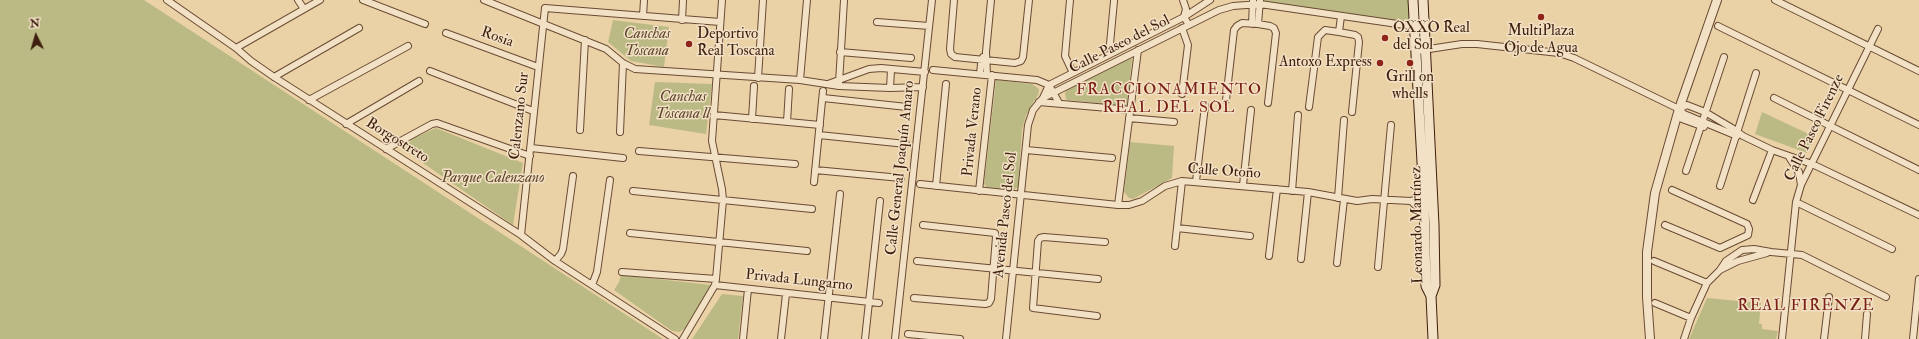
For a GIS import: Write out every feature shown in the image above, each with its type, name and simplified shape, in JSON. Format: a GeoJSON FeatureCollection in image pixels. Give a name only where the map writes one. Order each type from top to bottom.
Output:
{"type":"FeatureCollection","features":[{"type":"Feature","properties":{"kind":"main road","name":"Leonardo Martínez"},"geometry":{"type":"LineString","coordinates":[[1413,0],[1429,209],[1426,286],[1432,296],[1433,339]]}},
{"type":"Feature","properties":{"kind":"main road","name":"Leonardo Martínez"},"geometry":{"type":"LineString","coordinates":[[1423,0],[1426,49],[1428,198]]}},
{"type":"Feature","properties":{"kind":"street","name":"Borgostreto"},"geometry":{"type":"LineString","coordinates":[[166,0],[236,48],[251,62],[521,235],[555,261],[675,339]]}},
{"type":"Feature","properties":{"kind":"street"},"geometry":{"type":"LineString","coordinates":[[298,0],[304,9]]}},
{"type":"Feature","properties":{"kind":"street"},"geometry":{"type":"LineString","coordinates":[[236,48],[320,0]]}},
{"type":"Feature","properties":{"kind":"street"},"geometry":{"type":"LineString","coordinates":[[363,0],[425,24]]}},
{"type":"Feature","properties":{"kind":"street"},"geometry":{"type":"LineString","coordinates":[[484,0],[606,49],[624,63],[635,69],[800,80],[828,84],[839,83],[890,88],[923,87]]}},
{"type":"Feature","properties":{"kind":"street","name":"Calenzano Sur"},"geometry":{"type":"LineString","coordinates":[[521,235],[546,0]]}},
{"type":"Feature","properties":{"kind":"street"},"geometry":{"type":"LineString","coordinates":[[642,16],[644,0]]}},
{"type":"Feature","properties":{"kind":"street"},"geometry":{"type":"LineString","coordinates":[[682,20],[683,0]]}},
{"type":"Feature","properties":{"kind":"street"},"geometry":{"type":"LineString","coordinates":[[682,339],[716,282],[723,200],[712,141],[722,0]]}},
{"type":"Feature","properties":{"kind":"street"},"geometry":{"type":"LineString","coordinates":[[758,78],[763,0]]}},
{"type":"Feature","properties":{"kind":"street"},"geometry":{"type":"LineString","coordinates":[[800,80],[807,0]]}},
{"type":"Feature","properties":{"kind":"street"},"geometry":{"type":"LineString","coordinates":[[839,83],[844,0]]}},
{"type":"Feature","properties":{"kind":"street","name":"Calle General Joaquín Amaro"},"geometry":{"type":"LineString","coordinates":[[896,339],[932,0]]}},
{"type":"Feature","properties":{"kind":"street"},"geometry":{"type":"LineString","coordinates":[[954,0],[950,49],[951,54],[955,57],[1015,63],[1020,62],[1023,57],[1029,0]]}},
{"type":"Feature","properties":{"kind":"street"},"geometry":{"type":"LineString","coordinates":[[980,74],[985,60],[991,0]]}},
{"type":"Feature","properties":{"kind":"street"},"geometry":{"type":"LineString","coordinates":[[1070,0],[1065,56],[1072,73]]}},
{"type":"Feature","properties":{"kind":"street"},"geometry":{"type":"LineString","coordinates":[[1184,0],[1186,9],[1184,17],[1189,25]]}},
{"type":"Feature","properties":{"kind":"street","name":"Calle Paseo del Sol"},"geometry":{"type":"LineString","coordinates":[[1049,86],[1184,17],[1210,0]]}},
{"type":"Feature","properties":{"kind":"street"},"geometry":{"type":"LineString","coordinates":[[1650,339],[1647,297],[1647,252],[1655,193],[1679,109],[1717,0]]}},
{"type":"Feature","properties":{"kind":"street"},"geometry":{"type":"LineString","coordinates":[[1775,0],[1919,71]]}},
{"type":"Feature","properties":{"kind":"street"},"geometry":{"type":"LineString","coordinates":[[1112,53],[1110,44],[1114,1]]}},
{"type":"Feature","properties":{"kind":"street"},"geometry":{"type":"LineString","coordinates":[[1255,24],[1256,2]]}},
{"type":"Feature","properties":{"kind":"street","name":"Calle Paseo del Sol"},"geometry":{"type":"LineString","coordinates":[[1041,100],[1182,28],[1219,10],[1233,6],[1256,2],[1425,28]]}},
{"type":"Feature","properties":{"kind":"street"},"geometry":{"type":"LineString","coordinates":[[546,8],[720,22]]}},
{"type":"Feature","properties":{"kind":"street"},"geometry":{"type":"LineString","coordinates":[[1339,32],[1341,16]]}},
{"type":"Feature","properties":{"kind":"street"},"geometry":{"type":"LineString","coordinates":[[877,22],[929,26]]}},
{"type":"Feature","properties":{"kind":"street"},"geometry":{"type":"LineString","coordinates":[[1226,100],[1234,30],[1242,23],[1270,26],[1274,28],[1276,33],[1268,103]]}},
{"type":"Feature","properties":{"kind":"street"},"geometry":{"type":"LineString","coordinates":[[1718,26],[1919,125]]}},
{"type":"Feature","properties":{"kind":"street"},"geometry":{"type":"LineString","coordinates":[[274,77],[359,28]]}},
{"type":"Feature","properties":{"kind":"street"},"geometry":{"type":"LineString","coordinates":[[1182,28],[1188,45],[1182,94]]}},
{"type":"Feature","properties":{"kind":"street","name":"Calle Paseo Firenze"},"geometry":{"type":"LineString","coordinates":[[1782,339],[1796,202],[1801,185],[1868,46],[1878,29]]}},
{"type":"Feature","properties":{"kind":"street"},"geometry":{"type":"LineString","coordinates":[[1309,107],[1318,37],[1325,30],[1355,35],[1358,37],[1359,42],[1352,112]]}},
{"type":"Feature","properties":{"kind":"street","name":"Rosia"},"geometry":{"type":"LineString","coordinates":[[446,33],[538,67]]}},
{"type":"Feature","properties":{"kind":"street"},"geometry":{"type":"LineString","coordinates":[[580,130],[585,40]]}},
{"type":"Feature","properties":{"kind":"street"},"geometry":{"type":"LineString","coordinates":[[1416,51],[1462,44],[1477,44],[1559,53],[1574,58],[1679,109],[1682,119],[1739,135],[1772,150],[1812,164],[1919,215]]}},
{"type":"Feature","properties":{"kind":"street"},"geometry":{"type":"LineString","coordinates":[[309,100],[408,46]]}},
{"type":"Feature","properties":{"kind":"street"},"geometry":{"type":"LineString","coordinates":[[1118,205],[1138,50]]}},
{"type":"Feature","properties":{"kind":"street"},"geometry":{"type":"LineString","coordinates":[[840,52],[911,58]]}},
{"type":"Feature","properties":{"kind":"street"},"geometry":{"type":"LineString","coordinates":[[1686,171],[1724,57]]}},
{"type":"Feature","properties":{"kind":"street","name":"Privada Verano"},"geometry":{"type":"LineString","coordinates":[[979,191],[990,75],[985,60]]}},
{"type":"Feature","properties":{"kind":"street"},"geometry":{"type":"LineString","coordinates":[[620,132],[624,63]]}},
{"type":"Feature","properties":{"kind":"street"},"geometry":{"type":"LineString","coordinates":[[839,83],[869,69],[880,68],[925,72]]}},
{"type":"Feature","properties":{"kind":"street"},"geometry":{"type":"LineString","coordinates":[[890,88],[891,70]]}},
{"type":"Feature","properties":{"kind":"street"},"geometry":{"type":"LineString","coordinates":[[933,70],[1037,80],[1049,86],[1059,103]]}},
{"type":"Feature","properties":{"kind":"street"},"geometry":{"type":"LineString","coordinates":[[430,72],[533,111]]}},
{"type":"Feature","properties":{"kind":"street"},"geometry":{"type":"LineString","coordinates":[[1720,186],[1739,135],[1756,73]]}},
{"type":"Feature","properties":{"kind":"street"},"geometry":{"type":"LineString","coordinates":[[346,124],[419,81]]}},
{"type":"Feature","properties":{"kind":"street"},"geometry":{"type":"LineString","coordinates":[[936,186],[946,84]]}},
{"type":"Feature","properties":{"kind":"street"},"geometry":{"type":"LineString","coordinates":[[752,119],[754,86]]}},
{"type":"Feature","properties":{"kind":"street"},"geometry":{"type":"LineString","coordinates":[[1049,86],[1041,100],[1131,110]]}},
{"type":"Feature","properties":{"kind":"street"},"geometry":{"type":"LineString","coordinates":[[787,122],[789,89]]}},
{"type":"Feature","properties":{"kind":"street"},"geometry":{"type":"LineString","coordinates":[[814,182],[823,95],[907,108]]}},
{"type":"Feature","properties":{"kind":"street"},"geometry":{"type":"LineString","coordinates":[[1774,98],[1919,170]]}},
{"type":"Feature","properties":{"kind":"street","name":"Avenida Paseo del Sol"},"geometry":{"type":"LineString","coordinates":[[1006,339],[1022,196],[1028,125],[1033,110],[1041,100]]}},
{"type":"Feature","properties":{"kind":"street"},"geometry":{"type":"LineString","coordinates":[[1679,109],[1687,105],[1705,112],[1739,135]]}},
{"type":"Feature","properties":{"kind":"street"},"geometry":{"type":"LineString","coordinates":[[1196,181],[1205,106]]}},
{"type":"Feature","properties":{"kind":"street"},"geometry":{"type":"LineString","coordinates":[[1243,185],[1251,110]]}},
{"type":"Feature","properties":{"kind":"street"},"geometry":{"type":"LineString","coordinates":[[714,115],[820,125]]}},
{"type":"Feature","properties":{"kind":"street"},"geometry":{"type":"LineString","coordinates":[[1292,191],[1298,116]]}},
{"type":"Feature","properties":{"kind":"street"},"geometry":{"type":"LineString","coordinates":[[1129,118],[1174,122]]}},
{"type":"Feature","properties":{"kind":"street"},"geometry":{"type":"LineString","coordinates":[[1338,263],[1344,120]]}},
{"type":"Feature","properties":{"kind":"street"},"geometry":{"type":"LineString","coordinates":[[386,149],[432,124],[437,123],[530,156]]}},
{"type":"Feature","properties":{"kind":"street"},"geometry":{"type":"LineString","coordinates":[[1378,266],[1391,125]]}},
{"type":"Feature","properties":{"kind":"street"},"geometry":{"type":"LineString","coordinates":[[819,135],[906,144]]}},
{"type":"Feature","properties":{"kind":"street"},"geometry":{"type":"LineString","coordinates":[[530,148],[623,158]]}},
{"type":"Feature","properties":{"kind":"street"},"geometry":{"type":"LineString","coordinates":[[1026,150],[1112,158]]}},
{"type":"Feature","properties":{"kind":"street"},"geometry":{"type":"LineString","coordinates":[[1753,200],[1772,150]]}},
{"type":"Feature","properties":{"kind":"street"},"geometry":{"type":"LineString","coordinates":[[639,151],[795,164]]}},
{"type":"Feature","properties":{"kind":"street"},"geometry":{"type":"LineString","coordinates":[[1788,156],[1799,172],[1801,185]]}},
{"type":"Feature","properties":{"kind":"street"},"geometry":{"type":"LineString","coordinates":[[815,170],[901,178]]}},
{"type":"Feature","properties":{"kind":"street"},"geometry":{"type":"LineString","coordinates":[[555,261],[561,254],[563,248],[572,176]]}},
{"type":"Feature","properties":{"kind":"street"},"geometry":{"type":"LineString","coordinates":[[592,285],[597,272],[610,180]]}},
{"type":"Feature","properties":{"kind":"street"},"geometry":{"type":"LineString","coordinates":[[1175,246],[1182,181]]}},
{"type":"Feature","properties":{"kind":"street","name":"Calle Otoño"},"geometry":{"type":"LineString","coordinates":[[920,184],[1118,205],[1129,205],[1142,201],[1165,186],[1182,181],[1243,185],[1308,192],[1341,199],[1385,199],[1411,201],[1428,198]]}},
{"type":"Feature","properties":{"kind":"street"},"geometry":{"type":"LineString","coordinates":[[1269,256],[1276,189]]}},
{"type":"Feature","properties":{"kind":"street"},"geometry":{"type":"LineString","coordinates":[[1665,225],[1720,248],[1748,234],[1750,229],[1747,224],[1672,190]]}},
{"type":"Feature","properties":{"kind":"street"},"geometry":{"type":"LineString","coordinates":[[633,191],[812,209]]}},
{"type":"Feature","properties":{"kind":"street"},"geometry":{"type":"LineString","coordinates":[[1301,259],[1308,192]]}},
{"type":"Feature","properties":{"kind":"street"},"geometry":{"type":"LineString","coordinates":[[824,339],[840,194]]}},
{"type":"Feature","properties":{"kind":"street"},"geometry":{"type":"LineString","coordinates":[[865,339],[880,201]]}},
{"type":"Feature","properties":{"kind":"street","name":"Calle Otoño"},"geometry":{"type":"LineString","coordinates":[[1411,201],[1429,209]]}},
{"type":"Feature","properties":{"kind":"street"},"geometry":{"type":"LineString","coordinates":[[1796,202],[1892,249]]}},
{"type":"Feature","properties":{"kind":"street"},"geometry":{"type":"LineString","coordinates":[[914,298],[985,304],[989,303],[996,237],[995,233],[923,225]]}},
{"type":"Feature","properties":{"kind":"street"},"geometry":{"type":"LineString","coordinates":[[1177,228],[1250,236]]}},
{"type":"Feature","properties":{"kind":"street"},"geometry":{"type":"LineString","coordinates":[[630,233],[807,251]]}},
{"type":"Feature","properties":{"kind":"street"},"geometry":{"type":"LineString","coordinates":[[1098,316],[1033,308],[1035,273],[1040,238],[1044,236],[1105,242]]}},
{"type":"Feature","properties":{"kind":"street"},"geometry":{"type":"LineString","coordinates":[[1738,239],[1742,250]]}},
{"type":"Feature","properties":{"kind":"street"},"geometry":{"type":"LineString","coordinates":[[1684,339],[1691,318],[1707,284],[1726,261],[1735,253],[1742,250],[1754,249],[1802,255],[1886,297]]}},
{"type":"Feature","properties":{"kind":"street"},"geometry":{"type":"LineString","coordinates":[[1720,270],[1738,261],[1771,252]]}},
{"type":"Feature","properties":{"kind":"street"},"geometry":{"type":"LineString","coordinates":[[1735,253],[1738,261]]}},
{"type":"Feature","properties":{"kind":"street"},"geometry":{"type":"LineString","coordinates":[[917,261],[1098,279]]}},
{"type":"Feature","properties":{"kind":"street"},"geometry":{"type":"LineString","coordinates":[[1654,261],[1707,284]]}},
{"type":"Feature","properties":{"kind":"street","name":"Privada Lungarno"},"geometry":{"type":"LineString","coordinates":[[622,272],[716,282],[748,289],[786,294],[879,302]]}},
{"type":"Feature","properties":{"kind":"street"},"geometry":{"type":"LineString","coordinates":[[1913,339],[1919,279]]}},
{"type":"Feature","properties":{"kind":"street"},"geometry":{"type":"LineString","coordinates":[[743,339],[748,289]]}},
{"type":"Feature","properties":{"kind":"street"},"geometry":{"type":"LineString","coordinates":[[781,339],[786,294]]}},
{"type":"Feature","properties":{"kind":"street"},"geometry":{"type":"LineString","coordinates":[[1824,339],[1829,297]]}},
{"type":"Feature","properties":{"kind":"street"},"geometry":{"type":"LineString","coordinates":[[1654,303],[1691,318]]}},
{"type":"Feature","properties":{"kind":"street"},"geometry":{"type":"LineString","coordinates":[[1865,339],[1867,314]]}},
{"type":"Feature","properties":{"kind":"street"},"geometry":{"type":"LineString","coordinates":[[908,334],[960,339]]}},
{"type":"Feature","properties":{"kind":"green space"},"geometry":{"type":"Polygon","coordinates":[[[0,0],[144,0],[663,339],[0,339],[0,0]]]}},
{"type":"Feature","properties":{"kind":"green space"},"geometry":{"type":"Polygon","coordinates":[[[1263,0],[1409,0],[1410,16],[1409,20],[1405,22],[1266,2],[1263,0]]]}},
{"type":"Feature","properties":{"kind":"green space","name":"Canchas Toscana"},"geometry":{"type":"Polygon","coordinates":[[[613,20],[669,27],[664,67],[631,61],[608,42],[613,20]]]}},
{"type":"Feature","properties":{"kind":"green space"},"geometry":{"type":"Polygon","coordinates":[[[1130,57],[1132,59],[1127,105],[1066,99],[1065,93],[1067,90],[1130,57]]]}},
{"type":"Feature","properties":{"kind":"green space"},"geometry":{"type":"Polygon","coordinates":[[[996,80],[1032,84],[1039,89],[1038,95],[1026,115],[1022,130],[1018,187],[1014,190],[987,187],[984,184],[996,80]]]}},
{"type":"Feature","properties":{"kind":"green space","name":"Canchas Toscana ll"},"geometry":{"type":"Polygon","coordinates":[[[655,82],[712,84],[706,134],[649,125],[655,82]]]}},
{"type":"Feature","properties":{"kind":"green space"},"geometry":{"type":"Polygon","coordinates":[[[1762,112],[1815,137],[1807,153],[1755,134],[1762,112]]]}},
{"type":"Feature","properties":{"kind":"green space","name":"Parque Calenzano"},"geometry":{"type":"Polygon","coordinates":[[[436,128],[523,163],[513,225],[404,150],[412,139],[436,128]]]}},
{"type":"Feature","properties":{"kind":"green space"},"geometry":{"type":"Polygon","coordinates":[[[1130,142],[1174,146],[1172,178],[1133,199],[1129,198],[1124,192],[1130,142]]]}},
{"type":"Feature","properties":{"kind":"green space"},"geometry":{"type":"Polygon","coordinates":[[[621,275],[711,285],[685,328],[680,332],[672,331],[614,290],[621,275]]]}},
{"type":"Feature","properties":{"kind":"green space"},"geometry":{"type":"Polygon","coordinates":[[[722,294],[743,296],[738,339],[692,339],[722,294]]]}},
{"type":"Feature","properties":{"kind":"green space"},"geometry":{"type":"Polygon","coordinates":[[[1707,298],[1761,303],[1759,324],[1762,324],[1762,329],[1778,331],[1776,339],[1689,339],[1707,298]]]}},
{"type":"Feature","properties":{"kind":"place","name":"MultiPlaza Ojo de Agua"},"geometry":{"type":"Point","coordinates":[1541,17]}},
{"type":"Feature","properties":{"kind":"place","name":"OXXO Real del Sol"},"geometry":{"type":"Point","coordinates":[1385,38]}},
{"type":"Feature","properties":{"kind":"place","name":"Deportivo Real Toscana"},"geometry":{"type":"Point","coordinates":[689,44]}},
{"type":"Feature","properties":{"kind":"place","name":"Antoxo Express"},"geometry":{"type":"Point","coordinates":[1380,63]}},
{"type":"Feature","properties":{"kind":"place","name":"Grill on whells"},"geometry":{"type":"Point","coordinates":[1410,63]}},
{"type":"Feature","properties":{"kind":"district","name":"FRACCIONAMIENTO REAL DEL SOL"},"geometry":{"type":"Point","coordinates":[1169,100]}},
{"type":"Feature","properties":{"kind":"district","name":"REAL FIRENZE"},"geometry":{"type":"Point","coordinates":[1806,307]}}]}
